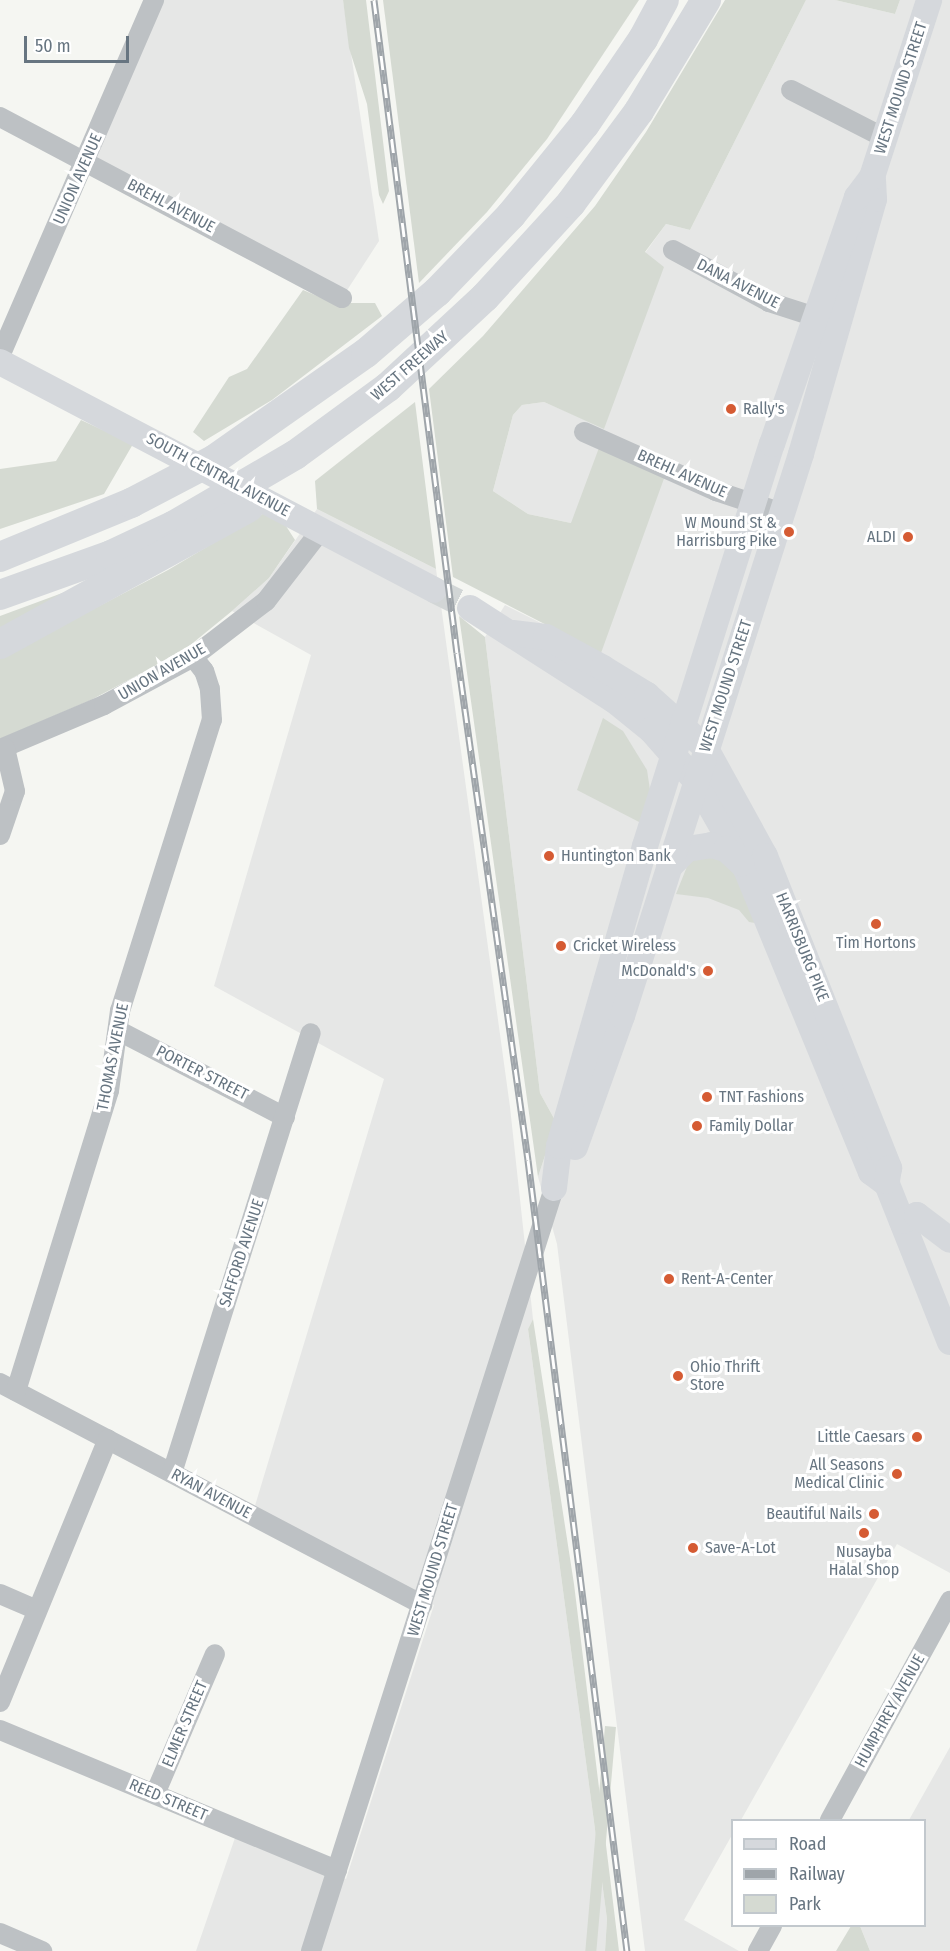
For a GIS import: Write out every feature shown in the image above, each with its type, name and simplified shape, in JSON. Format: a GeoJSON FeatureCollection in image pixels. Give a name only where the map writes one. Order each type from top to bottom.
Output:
{"type":"FeatureCollection","features":[{"type":"Feature","properties":{"kind":"highway"},"geometry":{"type":"LineString","coordinates":[[0,557],[131,503],[215,459],[335,378],[437,292],[474,255],[585,124],[643,39],[664,0]]}},
{"type":"Feature","properties":{"kind":"highway","name":"WEST FREEWAY"},"geometry":{"type":"LineString","coordinates":[[0,595],[111,555],[184,533],[236,492],[388,387],[485,297],[572,203],[612,149],[664,71],[706,0]]}},
{"type":"Feature","properties":{"kind":"highway"},"geometry":{"type":"LineString","coordinates":[[0,644],[184,533]]}},
{"type":"Feature","properties":{"kind":"main road","name":"WEST MOUND STREET"},"geometry":{"type":"LineString","coordinates":[[554,1188],[575,1149],[669,867],[705,747],[782,513],[857,196],[872,177],[929,0]]}},
{"type":"Feature","properties":{"kind":"main road","name":"WEST MOUND STREET"},"geometry":{"type":"LineString","coordinates":[[554,1188],[559,1146],[683,726],[753,504],[827,321]]}},
{"type":"Feature","properties":{"kind":"main road","name":"SOUTH CENTRAL AVENUE"},"geometry":{"type":"LineString","coordinates":[[0,362],[434,590]]}},
{"type":"Feature","properties":{"kind":"main road"},"geometry":{"type":"LineString","coordinates":[[470,608],[513,633],[537,653],[615,701],[651,730],[674,757]]}},
{"type":"Feature","properties":{"kind":"main road"},"geometry":{"type":"LineString","coordinates":[[513,633],[546,637],[647,695],[683,726]]}},
{"type":"Feature","properties":{"kind":"main road","name":"HARRISBURG PIKE"},"geometry":{"type":"LineString","coordinates":[[683,726],[705,747],[748,819],[769,866],[889,1168],[886,1184]]}},
{"type":"Feature","properties":{"kind":"main road","name":"HARRISBURG PIKE"},"geometry":{"type":"LineString","coordinates":[[674,757],[696,781],[746,870],[871,1172],[886,1184],[950,1342]]}},
{"type":"Feature","properties":{"kind":"main road"},"geometry":{"type":"LineString","coordinates":[[669,867],[687,849],[711,844],[731,852],[746,870]]}},
{"type":"Feature","properties":{"kind":"main road"},"geometry":{"type":"LineString","coordinates":[[902,1221],[916,1215],[950,1240]]}},
{"type":"Feature","properties":{"kind":"street","name":"UNION AVENUE"},"geometry":{"type":"LineString","coordinates":[[0,356],[154,0]]}},
{"type":"Feature","properties":{"kind":"street"},"geometry":{"type":"LineString","coordinates":[[791,90],[885,138]]}},
{"type":"Feature","properties":{"kind":"street","name":"BREHL AVENUE"},"geometry":{"type":"LineString","coordinates":[[0,117],[342,298]]}},
{"type":"Feature","properties":{"kind":"street","name":"DANA AVENUE"},"geometry":{"type":"LineString","coordinates":[[673,250],[769,303],[827,321]]}},
{"type":"Feature","properties":{"kind":"street","name":"BREHL AVENUE"},"geometry":{"type":"LineString","coordinates":[[584,432],[753,504],[782,513]]}},
{"type":"Feature","properties":{"kind":"street","name":"UNION AVENUE"},"geometry":{"type":"LineString","coordinates":[[2,748],[104,705],[193,657],[266,600],[321,530]]}},
{"type":"Feature","properties":{"kind":"street","name":"THOMAS AVENUE"},"geometry":{"type":"LineString","coordinates":[[8,1387],[110,1091],[120,1011],[212,720],[210,689],[204,671],[193,657]]}},
{"type":"Feature","properties":{"kind":"street"},"geometry":{"type":"LineString","coordinates":[[0,835],[15,791],[2,748]]}},
{"type":"Feature","properties":{"kind":"street","name":"PORTER STREET"},"geometry":{"type":"LineString","coordinates":[[119,1032],[285,1117]]}},
{"type":"Feature","properties":{"kind":"street","name":"SAFFORD AVENUE"},"geometry":{"type":"LineString","coordinates":[[172,1473],[310,1033]]}},
{"type":"Feature","properties":{"kind":"street","name":"WEST MOUND STREET"},"geometry":{"type":"LineString","coordinates":[[311,1951],[554,1188]]}},
{"type":"Feature","properties":{"kind":"street","name":"RYAN AVENUE"},"geometry":{"type":"LineString","coordinates":[[8,1387],[422,1605]]}},
{"type":"Feature","properties":{"kind":"street"},"geometry":{"type":"LineString","coordinates":[[0,1702],[108,1440]]}},
{"type":"Feature","properties":{"kind":"street"},"geometry":{"type":"LineString","coordinates":[[0,1594],[37,1610]]}},
{"type":"Feature","properties":{"kind":"street","name":"HUMPHREY AVENUE"},"geometry":{"type":"LineString","coordinates":[[831,1819],[950,1601]]}},
{"type":"Feature","properties":{"kind":"street","name":"ELMER STREET"},"geometry":{"type":"LineString","coordinates":[[155,1794],[215,1654]]}},
{"type":"Feature","properties":{"kind":"street","name":"REED STREET"},"geometry":{"type":"LineString","coordinates":[[0,1730],[337,1870]]}},
{"type":"Feature","properties":{"kind":"street"},"geometry":{"type":"LineString","coordinates":[[758,1951],[771,1927]]}},
{"type":"Feature","properties":{"kind":"street"},"geometry":{"type":"LineString","coordinates":[[0,1933],[42,1951]]}},
{"type":"Feature","properties":{"kind":"shaded area"},"geometry":{"type":"Polygon","coordinates":[[[154,0],[343,0],[379,241],[342,298],[86,161],[154,0]]]}},
{"type":"Feature","properties":{"kind":"shaded area"},"geometry":{"type":"Polygon","coordinates":[[[806,0],[835,0],[895,14],[900,0],[950,0],[950,1573],[897,1544],[742,1819],[731,1819],[731,1837],[684,1920],[739,1951],[645,1951],[557,1244],[538,1177],[556,1122],[540,1093],[485,637],[505,605],[601,653],[571,523],[528,514],[493,491],[513,415],[522,405],[544,402],[604,428],[645,253],[666,224],[690,230],[806,0]]]}},
{"type":"Feature","properties":{"kind":"shaded area"},"geometry":{"type":"Polygon","coordinates":[[[317,509],[436,569],[510,1107],[533,1319],[528,1329],[607,1919],[605,1951],[196,1951],[237,1832],[346,1879],[434,1605],[254,1509],[384,1079],[214,986],[311,655],[232,611],[269,578],[317,509]]]}},
{"type":"Feature","properties":{"kind":"shaded area"},"geometry":{"type":"Polygon","coordinates":[[[950,1747],[950,1951],[870,1951],[860,1927],[926,1927],[926,1819],[910,1819],[950,1747]]]}},
{"type":"Feature","properties":{"kind":"green space"},"geometry":{"type":"Polygon","coordinates":[[[343,0],[366,0],[389,191],[383,204],[379,195],[367,104],[349,48],[343,0]]]}},
{"type":"Feature","properties":{"kind":"green space"},"geometry":{"type":"Polygon","coordinates":[[[383,0],[639,0],[547,139],[487,212],[419,283],[383,0]]]}},
{"type":"Feature","properties":{"kind":"green space"},"geometry":{"type":"Polygon","coordinates":[[[725,0],[806,0],[690,230],[666,224],[645,252],[664,267],[604,429],[544,402],[522,405],[513,415],[493,491],[528,514],[571,523],[600,445],[666,473],[601,653],[453,577],[429,389],[483,336],[595,206],[646,132],[725,0]]]}},
{"type":"Feature","properties":{"kind":"green space"},"geometry":{"type":"Polygon","coordinates":[[[835,0],[900,0],[895,14],[835,0]]]}},
{"type":"Feature","properties":{"kind":"green space"},"geometry":{"type":"Polygon","coordinates":[[[303,290],[334,303],[375,303],[382,316],[272,400],[204,441],[193,432],[229,377],[247,369],[303,290]]]}},
{"type":"Feature","properties":{"kind":"green space"},"geometry":{"type":"Polygon","coordinates":[[[415,402],[436,569],[317,509],[315,481],[415,402]]]}},
{"type":"Feature","properties":{"kind":"green space"},"geometry":{"type":"Polygon","coordinates":[[[81,420],[133,444],[104,494],[0,529],[0,469],[56,461],[81,420]]]}},
{"type":"Feature","properties":{"kind":"green space"},"geometry":{"type":"Polygon","coordinates":[[[264,513],[286,526],[295,540],[269,578],[232,611],[183,651],[91,700],[0,739],[0,658],[168,570],[264,513]]]}},
{"type":"Feature","properties":{"kind":"green space"},"geometry":{"type":"Polygon","coordinates":[[[92,582],[0,638],[0,616],[92,582]]]}},
{"type":"Feature","properties":{"kind":"green space"},"geometry":{"type":"Polygon","coordinates":[[[459,616],[485,637],[540,1093],[556,1122],[538,1177],[459,616]]]}},
{"type":"Feature","properties":{"kind":"green space"},"geometry":{"type":"Polygon","coordinates":[[[603,718],[623,731],[647,770],[650,790],[641,823],[577,790],[603,718]]]}},
{"type":"Feature","properties":{"kind":"green space"},"geometry":{"type":"Polygon","coordinates":[[[709,853],[735,867],[755,923],[749,922],[739,910],[708,898],[676,894],[690,859],[709,853]]]}},
{"type":"Feature","properties":{"kind":"green space"},"geometry":{"type":"Polygon","coordinates":[[[533,1319],[574,1584],[619,1951],[605,1951],[607,1919],[528,1329],[533,1319]]]}},
{"type":"Feature","properties":{"kind":"green space"},"geometry":{"type":"Polygon","coordinates":[[[605,1726],[616,1727],[596,1951],[585,1951],[605,1726]]]}},
{"type":"Feature","properties":{"kind":"green space"},"geometry":{"type":"Polygon","coordinates":[[[850,1927],[860,1927],[870,1951],[836,1951],[850,1927]]]}},
{"type":"Feature","properties":{"kind":"tunnel"},"geometry":{"type":"LineString","coordinates":[[434,590],[470,608]]}},
{"type":"Feature","properties":{"kind":"railway"},"geometry":{"type":"LineString","coordinates":[[374,0],[457,653],[528,1160],[627,1951]]}},
{"type":"Feature","properties":{"kind":"place","name":"Rally's"},"geometry":{"type":"Point","coordinates":[731,409]}},
{"type":"Feature","properties":{"kind":"place","name":"W Mound St & Harrisburg Pike"},"geometry":{"type":"Point","coordinates":[789,532]}},
{"type":"Feature","properties":{"kind":"place","name":"ALDI"},"geometry":{"type":"Point","coordinates":[908,537]}},
{"type":"Feature","properties":{"kind":"place","name":"Huntington Bank"},"geometry":{"type":"Point","coordinates":[549,856]}},
{"type":"Feature","properties":{"kind":"place","name":"Tim Hortons"},"geometry":{"type":"Point","coordinates":[876,924]}},
{"type":"Feature","properties":{"kind":"place","name":"Cricket Wireless"},"geometry":{"type":"Point","coordinates":[561,946]}},
{"type":"Feature","properties":{"kind":"place","name":"McDonald's"},"geometry":{"type":"Point","coordinates":[708,971]}},
{"type":"Feature","properties":{"kind":"place","name":"TNT Fashions"},"geometry":{"type":"Point","coordinates":[707,1097]}},
{"type":"Feature","properties":{"kind":"place","name":"Family Dollar"},"geometry":{"type":"Point","coordinates":[697,1126]}},
{"type":"Feature","properties":{"kind":"place","name":"Rent-A-Center"},"geometry":{"type":"Point","coordinates":[669,1279]}},
{"type":"Feature","properties":{"kind":"place","name":"Ohio Thrift Store"},"geometry":{"type":"Point","coordinates":[678,1376]}},
{"type":"Feature","properties":{"kind":"place","name":"Little Caesars"},"geometry":{"type":"Point","coordinates":[917,1437]}},
{"type":"Feature","properties":{"kind":"place","name":"All Seasons Medical Clinic"},"geometry":{"type":"Point","coordinates":[897,1474]}},
{"type":"Feature","properties":{"kind":"place","name":"Beautiful Nails"},"geometry":{"type":"Point","coordinates":[874,1514]}},
{"type":"Feature","properties":{"kind":"place","name":"Nusayba Halal Shop"},"geometry":{"type":"Point","coordinates":[864,1533]}},
{"type":"Feature","properties":{"kind":"place","name":"Save-A-Lot"},"geometry":{"type":"Point","coordinates":[693,1548]}}]}
